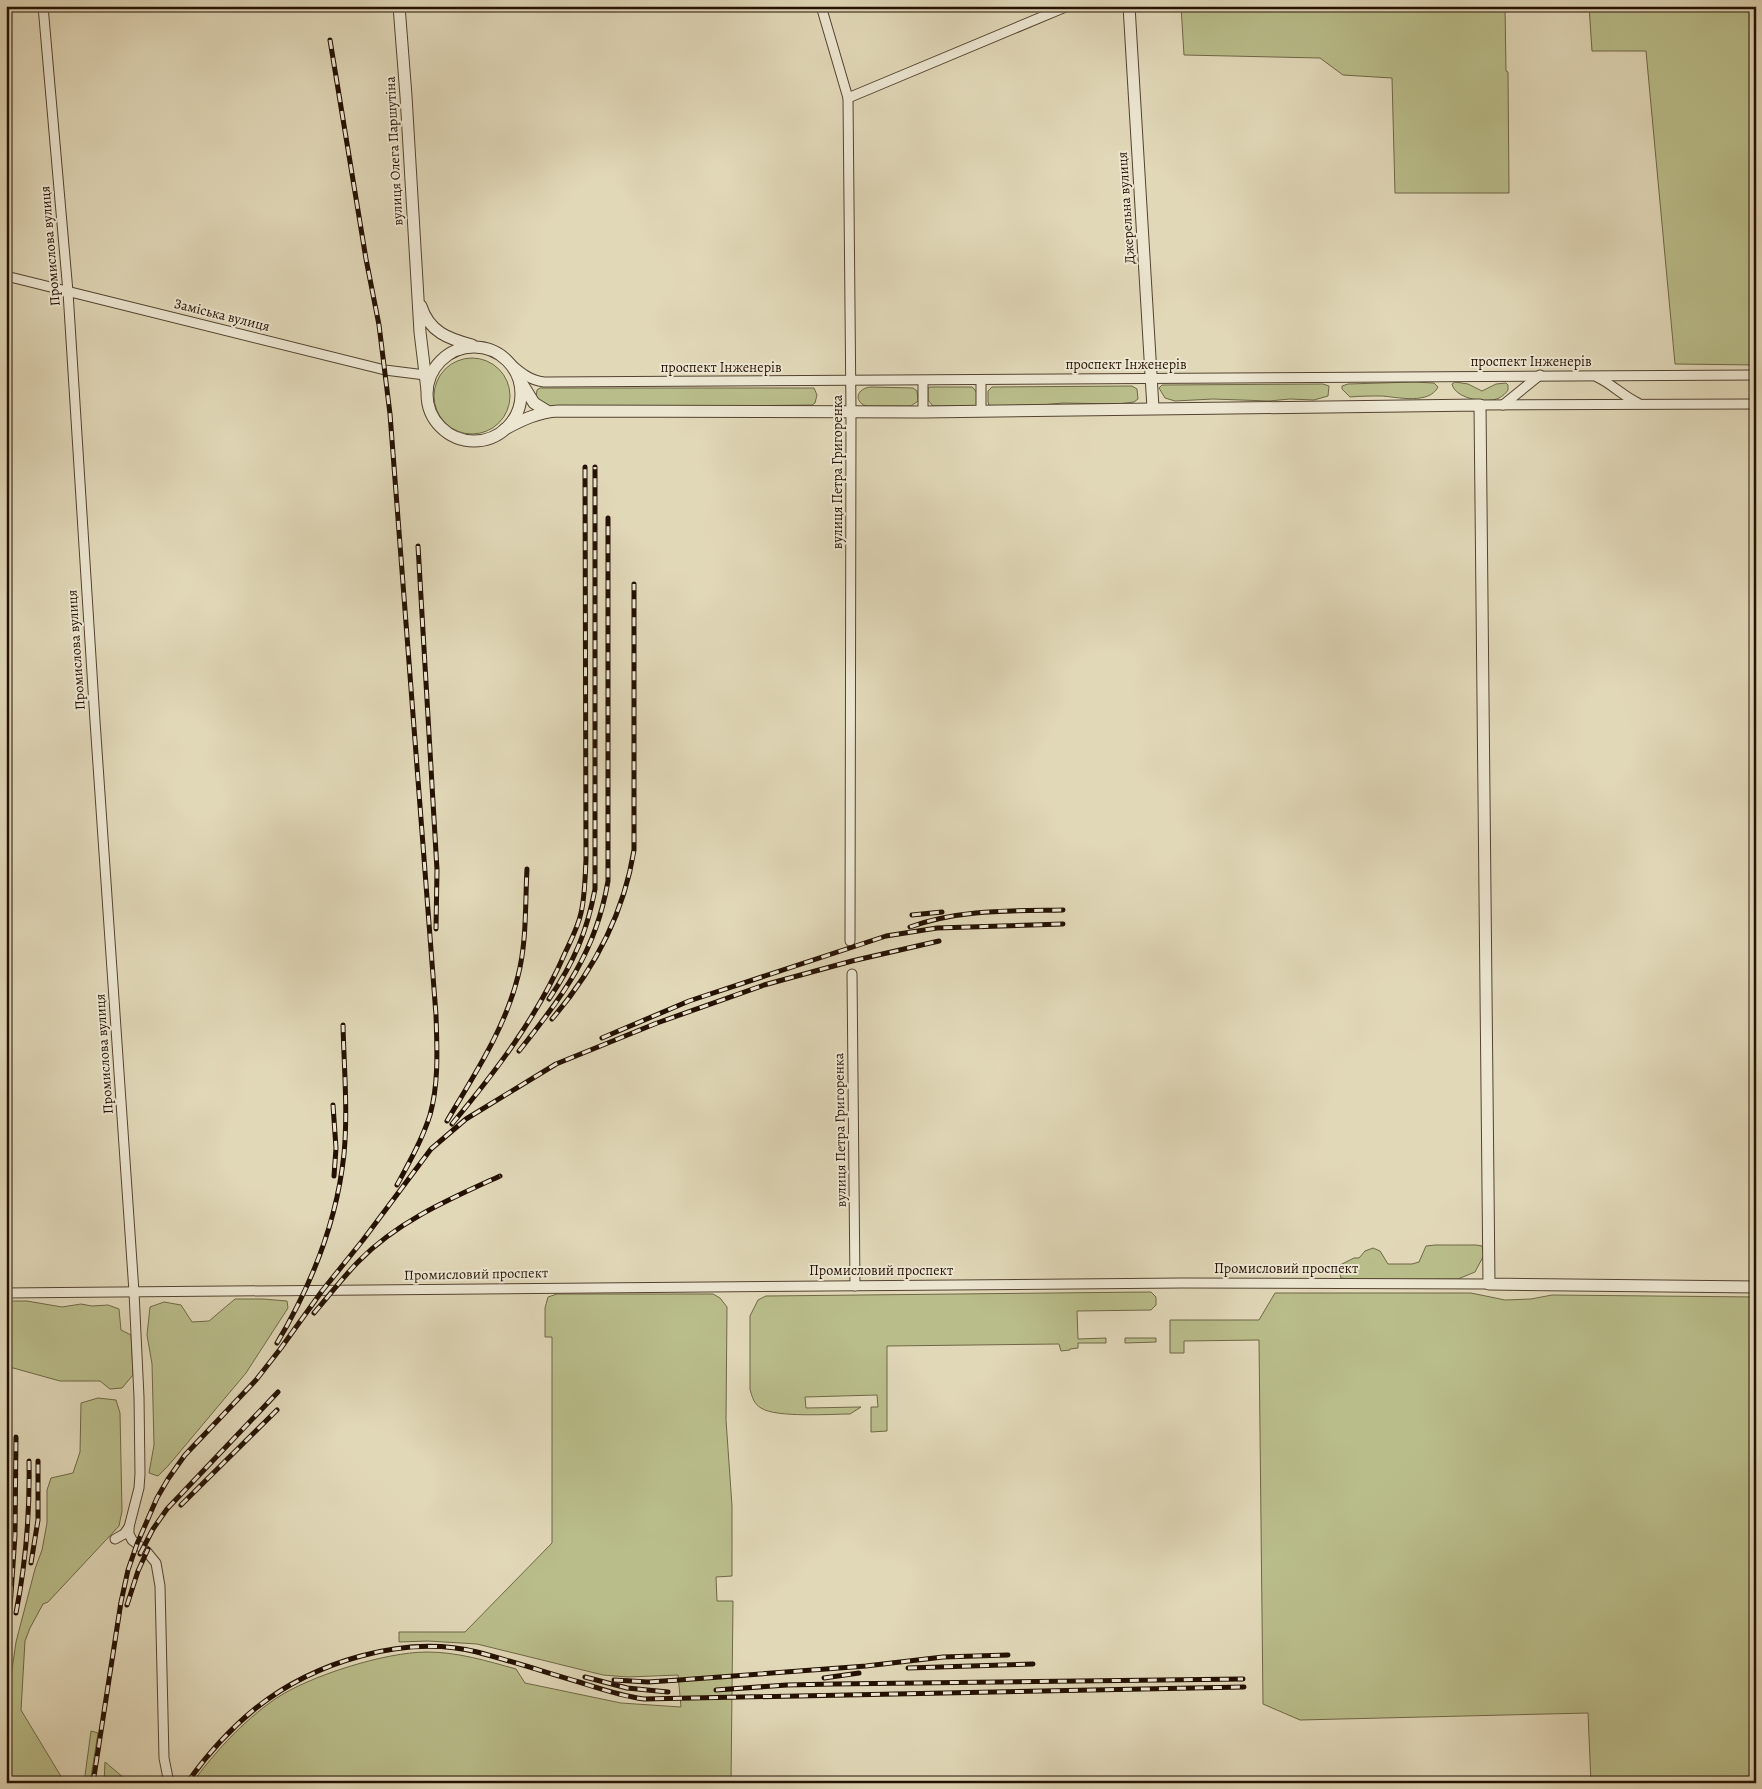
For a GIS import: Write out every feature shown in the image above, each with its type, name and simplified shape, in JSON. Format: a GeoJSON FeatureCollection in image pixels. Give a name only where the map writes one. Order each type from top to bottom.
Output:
{"type":"FeatureCollection","features":[{"type":"Feature","properties":{"kind":"street","name":"Промислова вулиця"},"geometry":{"type":"LineString","coordinates":[[43,6],[68,292],[93,703],[134,1292],[139,1398],[140,1474],[136,1503],[129,1527]]}},
{"type":"Feature","properties":{"kind":"street","name":"вулиця Олега Паршутіна"},"geometry":{"type":"LineString","coordinates":[[399,6],[407,106],[417,295],[428,375]]}},
{"type":"Feature","properties":{"kind":"street","name":"вулиця Петра Григоренка"},"geometry":{"type":"LineString","coordinates":[[821,6],[848,98],[851,412],[850,941]]}},
{"type":"Feature","properties":{"kind":"street"},"geometry":{"type":"LineString","coordinates":[[848,98],[1068,6]]}},
{"type":"Feature","properties":{"kind":"street","name":"Джерельна вулиця"},"geometry":{"type":"LineString","coordinates":[[1129,6],[1153,408]]}},
{"type":"Feature","properties":{"kind":"street","name":"Заміська вулиця"},"geometry":{"type":"LineString","coordinates":[[6,276],[375,368],[428,375]]}},
{"type":"Feature","properties":{"kind":"street","name":"вулиця Олега Паршутіна"},"geometry":{"type":"LineString","coordinates":[[417,295],[422,312],[428,323],[436,331],[447,338],[481,347]]}},
{"type":"Feature","properties":{"kind":"street"},"geometry":{"type":"LineString","coordinates":[[547,411],[534,403],[511,365],[491,350],[481,347],[466,348],[451,353],[439,362],[428,375],[428,404],[435,419],[447,432],[462,439],[479,440],[490,438],[522,420],[547,411],[923,412],[1153,408],[1756,404]]}},
{"type":"Feature","properties":{"kind":"street","name":"проспект Інженерів"},"geometry":{"type":"LineString","coordinates":[[504,358],[524,375],[544,382],[1756,375]]}},
{"type":"Feature","properties":{"kind":"street"},"geometry":{"type":"LineString","coordinates":[[1503,405],[1540,375]]}},
{"type":"Feature","properties":{"kind":"street"},"geometry":{"type":"LineString","coordinates":[[1593,375],[1641,405]]}},
{"type":"Feature","properties":{"kind":"street"},"geometry":{"type":"LineString","coordinates":[[505,429],[515,416],[519,406],[521,389],[518,378]]}},
{"type":"Feature","properties":{"kind":"street"},"geometry":{"type":"LineString","coordinates":[[923,380],[923,412]]}},
{"type":"Feature","properties":{"kind":"street"},"geometry":{"type":"LineString","coordinates":[[981,380],[981,411]]}},
{"type":"Feature","properties":{"kind":"street"},"geometry":{"type":"LineString","coordinates":[[1480,405],[1490,1284]]}},
{"type":"Feature","properties":{"kind":"street","name":"вулиця Петра Григоренка"},"geometry":{"type":"LineString","coordinates":[[852,974],[855,1286]]}},
{"type":"Feature","properties":{"kind":"street","name":"Промисловий проспект"},"geometry":{"type":"LineString","coordinates":[[6,1293],[1168,1283],[1756,1287]]}},
{"type":"Feature","properties":{"kind":"street"},"geometry":{"type":"LineString","coordinates":[[115,1539],[124,1534],[129,1527]]}},
{"type":"Feature","properties":{"kind":"street"},"geometry":{"type":"LineString","coordinates":[[129,1527],[129,1534],[132,1540],[153,1559],[158,1569],[164,1758],[169,1783]]}},
{"type":"Feature","properties":{"kind":"green space"},"geometry":{"type":"Polygon","coordinates":[[[1181,6],[1505,6],[1506,71],[1508,72],[1509,193],[1395,193],[1392,78],[1343,75],[1320,58],[1184,55],[1181,6]]]}},
{"type":"Feature","properties":{"kind":"green space"},"geometry":{"type":"Polygon","coordinates":[[[1589,6],[1756,6],[1756,365],[1675,364],[1646,51],[1592,51],[1589,6]]]}},
{"type":"Feature","properties":{"kind":"green space"},"geometry":{"type":"Polygon","coordinates":[[[465,358],[479,358],[493,364],[504,375],[510,389],[507,411],[499,423],[479,434],[465,434],[451,428],[440,417],[434,403],[434,389],[440,375],[451,364],[465,358]]]}},
{"type":"Feature","properties":{"kind":"green space"},"geometry":{"type":"Polygon","coordinates":[[[1455,382],[1468,384],[1482,391],[1496,384],[1506,383],[1508,390],[1494,400],[1472,399],[1465,397],[1454,389],[1452,384],[1455,382]]]}},
{"type":"Feature","properties":{"kind":"green space"},"geometry":{"type":"Polygon","coordinates":[[[1434,383],[1438,387],[1434,393],[1428,396],[1412,399],[1382,396],[1350,397],[1342,389],[1342,386],[1348,384],[1434,383]]]}},
{"type":"Feature","properties":{"kind":"green space"},"geometry":{"type":"Polygon","coordinates":[[[1323,384],[1329,386],[1328,396],[1314,400],[1213,399],[1175,401],[1165,398],[1159,388],[1162,385],[1323,384]]]}},
{"type":"Feature","properties":{"kind":"green space"},"geometry":{"type":"Polygon","coordinates":[[[1132,386],[1137,389],[1138,399],[1134,402],[1118,404],[1063,403],[1030,406],[993,406],[989,405],[988,402],[988,391],[992,387],[1132,386]]]}},
{"type":"Feature","properties":{"kind":"green space"},"geometry":{"type":"Polygon","coordinates":[[[871,387],[913,388],[917,391],[918,401],[911,406],[866,406],[859,401],[858,395],[862,390],[871,387]]]}},
{"type":"Feature","properties":{"kind":"green space"},"geometry":{"type":"Polygon","coordinates":[[[972,387],[977,393],[977,404],[976,406],[933,406],[928,400],[928,388],[972,387]]]}},
{"type":"Feature","properties":{"kind":"green space"},"geometry":{"type":"Polygon","coordinates":[[[540,388],[814,388],[817,395],[815,403],[812,405],[549,408],[536,397],[537,390],[540,388]]]}},
{"type":"Feature","properties":{"kind":"green space"},"geometry":{"type":"Polygon","coordinates":[[[1426,1246],[1482,1246],[1484,1255],[1475,1272],[1458,1279],[1355,1280],[1341,1278],[1340,1265],[1354,1258],[1359,1258],[1365,1251],[1373,1248],[1380,1251],[1388,1264],[1412,1264],[1419,1262],[1426,1246]]]}},
{"type":"Feature","properties":{"kind":"green space"},"geometry":{"type":"Polygon","coordinates":[[[1151,1292],[1156,1297],[1156,1305],[1151,1310],[1077,1311],[1078,1339],[1106,1338],[1106,1343],[1078,1343],[1078,1348],[1061,1351],[1059,1344],[887,1346],[887,1431],[871,1432],[871,1407],[878,1407],[877,1395],[805,1397],[806,1408],[861,1407],[850,1414],[791,1414],[768,1411],[761,1408],[755,1402],[750,1389],[750,1316],[758,1300],[766,1296],[1151,1292]]]}},
{"type":"Feature","properties":{"kind":"green space"},"geometry":{"type":"Polygon","coordinates":[[[1275,1293],[1471,1293],[1505,1300],[1531,1299],[1552,1295],[1756,1297],[1756,1783],[1591,1783],[1588,1713],[1300,1720],[1263,1704],[1259,1340],[1184,1341],[1184,1353],[1170,1353],[1170,1320],[1259,1320],[1275,1293]]]}},
{"type":"Feature","properties":{"kind":"green space"},"geometry":{"type":"Polygon","coordinates":[[[557,1294],[713,1294],[720,1298],[727,1307],[726,1420],[732,1506],[732,1576],[716,1577],[717,1601],[733,1601],[731,1783],[192,1783],[230,1738],[275,1699],[290,1690],[327,1674],[390,1656],[427,1652],[461,1655],[516,1669],[525,1683],[621,1703],[681,1707],[678,1675],[628,1677],[603,1675],[477,1644],[428,1641],[399,1642],[399,1632],[465,1632],[552,1543],[552,1337],[545,1337],[545,1308],[548,1297],[557,1294]]]}},
{"type":"Feature","properties":{"kind":"green space"},"geometry":{"type":"Polygon","coordinates":[[[235,1299],[287,1301],[288,1308],[246,1373],[168,1466],[158,1476],[149,1473],[154,1445],[152,1364],[147,1335],[150,1307],[164,1302],[181,1305],[192,1322],[209,1321],[235,1299]]]}},
{"type":"Feature","properties":{"kind":"green space"},"geometry":{"type":"Polygon","coordinates":[[[6,1301],[27,1301],[62,1307],[81,1304],[92,1306],[108,1305],[119,1309],[121,1330],[131,1335],[133,1375],[122,1388],[110,1389],[100,1381],[60,1381],[6,1366],[6,1301]]]}},
{"type":"Feature","properties":{"kind":"green space"},"geometry":{"type":"Polygon","coordinates":[[[1125,1338],[1156,1338],[1156,1342],[1125,1343],[1125,1338]]]}},
{"type":"Feature","properties":{"kind":"green space"},"geometry":{"type":"Polygon","coordinates":[[[98,1398],[116,1400],[120,1413],[122,1511],[119,1526],[48,1602],[43,1604],[25,1641],[21,1710],[65,1783],[9,1783],[6,1751],[6,1711],[16,1642],[35,1569],[42,1550],[47,1523],[47,1490],[51,1478],[73,1473],[80,1452],[81,1403],[98,1398]]]}},
{"type":"Feature","properties":{"kind":"green space"},"geometry":{"type":"Polygon","coordinates":[[[91,1731],[98,1733],[90,1783],[84,1783],[91,1731]]]}},
{"type":"Feature","properties":{"kind":"green space"},"geometry":{"type":"Polygon","coordinates":[[[105,1762],[130,1783],[104,1783],[105,1762]]]}},
{"type":"Feature","properties":{"kind":"railway"},"geometry":{"type":"LineString","coordinates":[[330,40],[366,259],[379,325],[390,414],[436,1015],[437,1065],[433,1103],[423,1133],[397,1185]]}},
{"type":"Feature","properties":{"kind":"railway"},"geometry":{"type":"LineString","coordinates":[[452,1124],[500,1063],[529,1021],[554,976],[580,918],[585,887],[586,860],[585,467]]}},
{"type":"Feature","properties":{"kind":"railway"},"geometry":{"type":"LineString","coordinates":[[549,999],[566,972],[584,933],[595,889],[595,467]]}},
{"type":"Feature","properties":{"kind":"railway"},"geometry":{"type":"LineString","coordinates":[[519,1051],[550,1011],[576,972],[595,930],[603,906],[608,881],[608,518]]}},
{"type":"Feature","properties":{"kind":"railway"},"geometry":{"type":"LineString","coordinates":[[418,546],[437,870],[436,929]]}},
{"type":"Feature","properties":{"kind":"railway"},"geometry":{"type":"LineString","coordinates":[[552,1019],[581,981],[605,940],[623,896],[634,850],[634,584]]}},
{"type":"Feature","properties":{"kind":"railway"},"geometry":{"type":"LineString","coordinates":[[447,1121],[488,1051],[512,996],[523,949],[527,869]]}},
{"type":"Feature","properties":{"kind":"railway"},"geometry":{"type":"LineString","coordinates":[[910,927],[929,921],[967,914],[1063,910]]}},
{"type":"Feature","properties":{"kind":"railway"},"geometry":{"type":"LineString","coordinates":[[912,915],[942,912]]}},
{"type":"Feature","properties":{"kind":"railway"},"geometry":{"type":"LineString","coordinates":[[602,1038],[689,1001],[886,936],[937,928],[1063,924]]}},
{"type":"Feature","properties":{"kind":"railway"},"geometry":{"type":"LineString","coordinates":[[93,1783],[121,1602],[128,1570],[157,1498],[185,1455],[256,1380],[431,1149],[466,1119],[556,1064],[657,1023],[764,985],[852,961],[939,941]]}},
{"type":"Feature","properties":{"kind":"railway"},"geometry":{"type":"LineString","coordinates":[[277,1343],[301,1299],[321,1252],[341,1179],[346,1122],[343,1025]]}},
{"type":"Feature","properties":{"kind":"railway"},"geometry":{"type":"LineString","coordinates":[[333,1105],[336,1148],[334,1176]]}},
{"type":"Feature","properties":{"kind":"railway"},"geometry":{"type":"LineString","coordinates":[[314,1313],[359,1261],[390,1234],[425,1212],[500,1176]]}},
{"type":"Feature","properties":{"kind":"railway"},"geometry":{"type":"LineString","coordinates":[[140,1554],[153,1529],[167,1509],[278,1392]]}},
{"type":"Feature","properties":{"kind":"railway"},"geometry":{"type":"LineString","coordinates":[[181,1505],[277,1410]]}},
{"type":"Feature","properties":{"kind":"railway"},"geometry":{"type":"LineString","coordinates":[[6,1667],[15,1535],[16,1437]]}},
{"type":"Feature","properties":{"kind":"railway"},"geometry":{"type":"LineString","coordinates":[[16,1613],[27,1537],[29,1461]]}},
{"type":"Feature","properties":{"kind":"railway"},"geometry":{"type":"LineString","coordinates":[[31,1563],[38,1520],[38,1461]]}},
{"type":"Feature","properties":{"kind":"railway"},"geometry":{"type":"LineString","coordinates":[[127,1605],[138,1571],[148,1549]]}},
{"type":"Feature","properties":{"kind":"railway"},"geometry":{"type":"LineString","coordinates":[[187,1783],[210,1753],[246,1716],[279,1692],[305,1677],[332,1665],[390,1650],[420,1647],[449,1647],[477,1652],[611,1692],[644,1699],[1244,1687]]}},
{"type":"Feature","properties":{"kind":"railway"},"geometry":{"type":"LineString","coordinates":[[614,1680],[648,1682],[866,1666],[943,1657],[1008,1655]]}},
{"type":"Feature","properties":{"kind":"railway"},"geometry":{"type":"LineString","coordinates":[[908,1668],[1033,1664]]}},
{"type":"Feature","properties":{"kind":"railway"},"geometry":{"type":"LineString","coordinates":[[824,1678],[859,1673]]}},
{"type":"Feature","properties":{"kind":"railway"},"geometry":{"type":"LineString","coordinates":[[585,1677],[627,1688],[668,1692]]}},
{"type":"Feature","properties":{"kind":"railway"},"geometry":{"type":"LineString","coordinates":[[716,1690],[834,1684],[1243,1679]]}}]}
